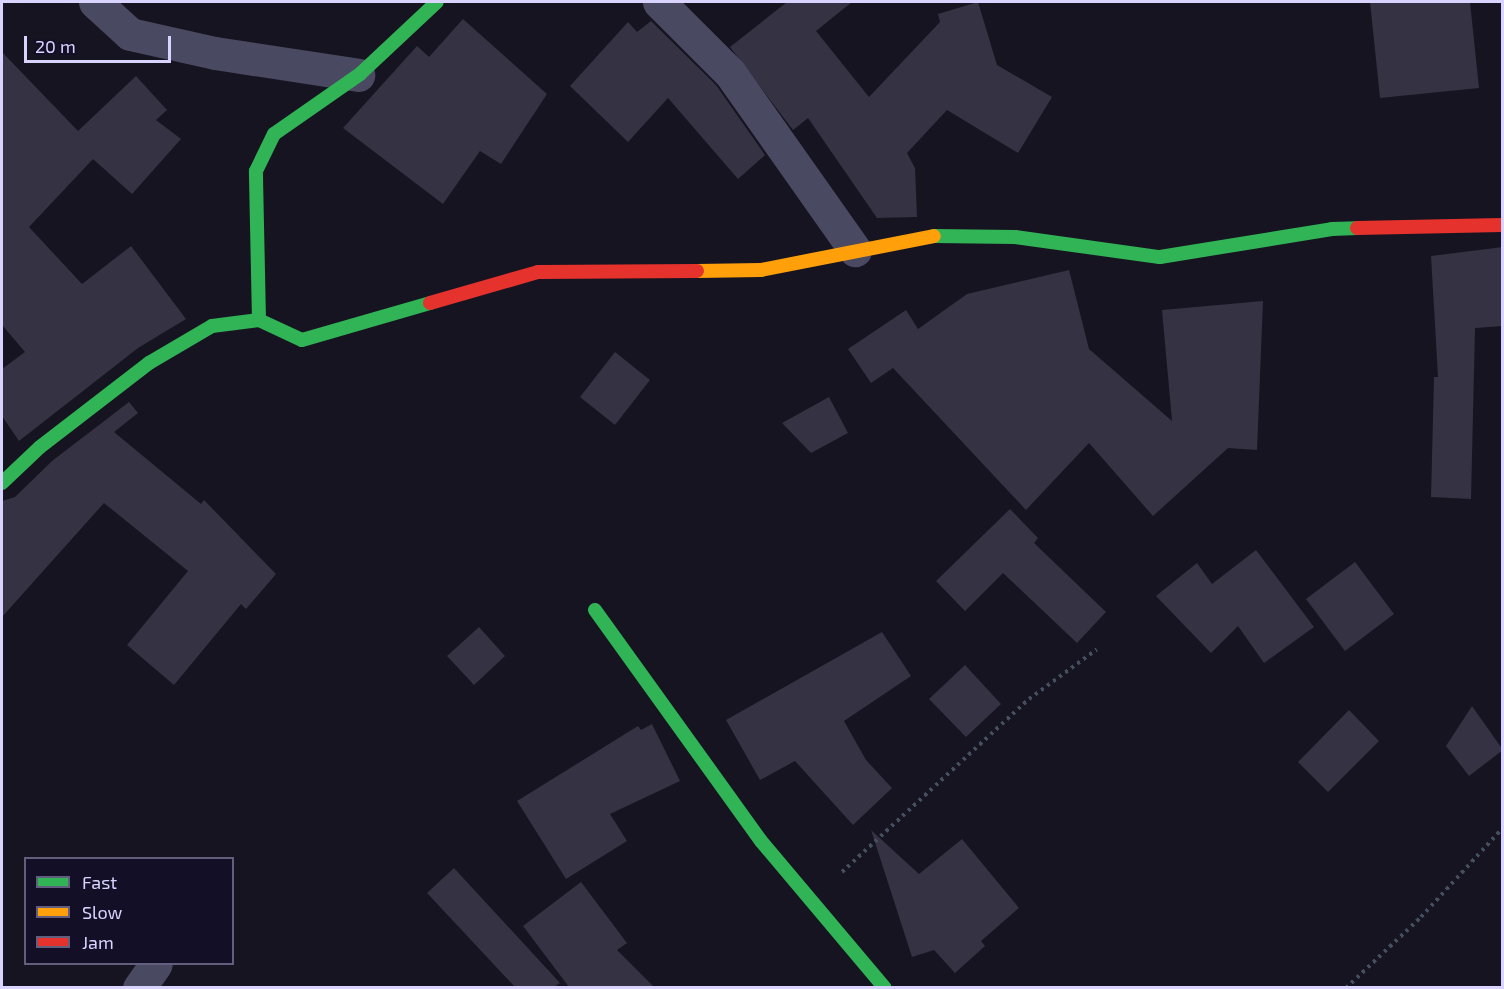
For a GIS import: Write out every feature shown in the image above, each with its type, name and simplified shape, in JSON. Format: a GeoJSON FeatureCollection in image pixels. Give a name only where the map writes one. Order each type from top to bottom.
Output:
{"type":"FeatureCollection","features":[{"type":"Feature","properties":{"kind":"street"},"geometry":{"type":"LineString","coordinates":[[95,2],[130,34],[215,53],[358,75]]}},
{"type":"Feature","properties":{"kind":"street"},"geometry":{"type":"LineString","coordinates":[[259,320],[256,171],[274,134],[358,75],[437,2]]}},
{"type":"Feature","properties":{"kind":"street"},"geometry":{"type":"LineString","coordinates":[[659,2],[730,73],[855,250]]}},
{"type":"Feature","properties":{"kind":"street"},"geometry":{"type":"LineString","coordinates":[[2,483],[40,447],[149,363],[212,326],[259,320],[302,340],[538,272],[761,270],[919,236],[1015,237],[1160,257],[1332,229],[1503,225]]}},
{"type":"Feature","properties":{"kind":"street"},"geometry":{"type":"LineString","coordinates":[[595,610],[760,841],[885,987]]}},
{"type":"Feature","properties":{"kind":"street"},"geometry":{"type":"LineString","coordinates":[[139,987],[155,965]]}},
{"type":"Feature","properties":{"kind":"path"},"geometry":{"type":"LineString","coordinates":[[811,901],[1029,699],[1097,649]]}},
{"type":"Feature","properties":{"kind":"path"},"geometry":{"type":"LineString","coordinates":[[1346,987],[1420,917],[1503,829]]}},
{"type":"Feature","properties":{"kind":"building"},"geometry":{"type":"Polygon","coordinates":[[[787,2],[852,2],[816,31],[869,97],[940,22],[938,14],[978,2],[997,65],[1052,97],[1018,153],[947,110],[907,153],[915,168],[917,217],[877,218],[808,118],[793,130],[730,47],[787,2]]]}},
{"type":"Feature","properties":{"kind":"building"},"geometry":{"type":"Polygon","coordinates":[[[1370,2],[1470,2],[1479,88],[1380,98],[1370,2]]]}},
{"type":"Feature","properties":{"kind":"building"},"geometry":{"type":"Polygon","coordinates":[[[463,19],[547,94],[501,164],[480,151],[443,204],[343,128],[417,46],[429,57],[463,19]]]}},
{"type":"Feature","properties":{"kind":"building"},"geometry":{"type":"Polygon","coordinates":[[[651,21],[716,85],[765,155],[738,179],[668,98],[628,142],[570,86],[628,22],[637,32],[651,21]]]}},
{"type":"Feature","properties":{"kind":"building"},"geometry":{"type":"Polygon","coordinates":[[[2,52],[78,131],[136,76],[167,110],[156,120],[181,139],[132,194],[93,159],[29,227],[82,284],[131,246],[186,319],[138,348],[19,441],[2,416],[2,369],[25,352],[2,325],[2,52]]]}},
{"type":"Feature","properties":{"kind":"building"},"geometry":{"type":"Polygon","coordinates":[[[1503,247],[1503,326],[1475,328],[1471,499],[1431,497],[1434,377],[1438,377],[1431,256],[1503,247]]]}},
{"type":"Feature","properties":{"kind":"building"},"geometry":{"type":"Polygon","coordinates":[[[1069,270],[1089,349],[1172,421],[1162,310],[1263,301],[1257,450],[1228,448],[1153,516],[1089,443],[1026,510],[893,368],[871,383],[848,349],[906,310],[918,329],[967,294],[1069,270]]]}},
{"type":"Feature","properties":{"kind":"building"},"geometry":{"type":"Polygon","coordinates":[[[615,352],[650,380],[615,425],[580,397],[615,352]]]}},
{"type":"Feature","properties":{"kind":"building"},"geometry":{"type":"Polygon","coordinates":[[[829,397],[848,433],[811,453],[782,423],[829,397]]]}},
{"type":"Feature","properties":{"kind":"building"},"geometry":{"type":"Polygon","coordinates":[[[129,402],[138,413],[114,432],[201,504],[204,500],[276,574],[246,609],[241,604],[174,685],[127,645],[188,571],[104,503],[2,617],[2,501],[15,497],[52,461],[129,402]]]}},
{"type":"Feature","properties":{"kind":"building"},"geometry":{"type":"Polygon","coordinates":[[[1010,509],[1038,538],[1034,543],[1106,612],[1077,643],[1003,573],[965,611],[936,581],[1010,509]]]}},
{"type":"Feature","properties":{"kind":"building"},"geometry":{"type":"Polygon","coordinates":[[[1256,550],[1314,627],[1264,663],[1238,626],[1211,653],[1156,596],[1197,563],[1212,584],[1256,550]]]}},
{"type":"Feature","properties":{"kind":"building"},"geometry":{"type":"Polygon","coordinates":[[[1355,562],[1394,614],[1345,651],[1306,599],[1355,562]]]}},
{"type":"Feature","properties":{"kind":"building"},"geometry":{"type":"Polygon","coordinates":[[[479,627],[505,656],[474,685],[447,656],[479,627]]]}},
{"type":"Feature","properties":{"kind":"building"},"geometry":{"type":"Polygon","coordinates":[[[882,632],[911,676],[844,721],[866,760],[892,788],[853,825],[795,761],[760,780],[726,720],[882,632]]]}},
{"type":"Feature","properties":{"kind":"building"},"geometry":{"type":"Polygon","coordinates":[[[965,665],[1001,704],[966,737],[929,699],[965,665]]]}},
{"type":"Feature","properties":{"kind":"building"},"geometry":{"type":"Polygon","coordinates":[[[1472,706],[1503,750],[1469,776],[1446,746],[1472,706]]]}},
{"type":"Feature","properties":{"kind":"building"},"geometry":{"type":"Polygon","coordinates":[[[1349,710],[1379,741],[1328,792],[1298,762],[1349,710]]]}},
{"type":"Feature","properties":{"kind":"building"},"geometry":{"type":"Polygon","coordinates":[[[652,724],[680,781],[610,814],[627,841],[566,879],[517,801],[638,726],[641,730],[652,724]]]}},
{"type":"Feature","properties":{"kind":"building"},"geometry":{"type":"Polygon","coordinates":[[[871,830],[919,874],[962,839],[1019,908],[981,941],[985,946],[955,973],[934,950],[912,957],[871,830]]]}},
{"type":"Feature","properties":{"kind":"building"},"geometry":{"type":"Polygon","coordinates":[[[454,868],[560,983],[554,987],[515,987],[427,893],[454,868]]]}},
{"type":"Feature","properties":{"kind":"building"},"geometry":{"type":"Polygon","coordinates":[[[581,882],[627,943],[617,950],[654,987],[569,987],[523,926],[581,882]]]}},
{"type":"Feature","properties":{"kind":"traffic: fast"},"geometry":{"type":"LineString","coordinates":[[259,320],[256,171],[274,134],[360,74],[437,2]]}},
{"type":"Feature","properties":{"kind":"traffic: fast"},"geometry":{"type":"LineString","coordinates":[[934,236],[1015,237],[1160,257],[1332,229],[1357,228]]}},
{"type":"Feature","properties":{"kind":"traffic: fast"},"geometry":{"type":"LineString","coordinates":[[2,483],[40,447],[149,363],[212,326],[259,320],[302,340],[430,303]]}},
{"type":"Feature","properties":{"kind":"traffic: fast"},"geometry":{"type":"LineString","coordinates":[[595,610],[761,841],[885,988]]}},
{"type":"Feature","properties":{"kind":"traffic: slow"},"geometry":{"type":"LineString","coordinates":[[697,271],[761,270],[934,236]]}},
{"type":"Feature","properties":{"kind":"traffic: jam"},"geometry":{"type":"LineString","coordinates":[[1357,228],[1502,225]]}},
{"type":"Feature","properties":{"kind":"traffic: jam"},"geometry":{"type":"LineString","coordinates":[[430,303],[538,272],[697,271]]}}]}
